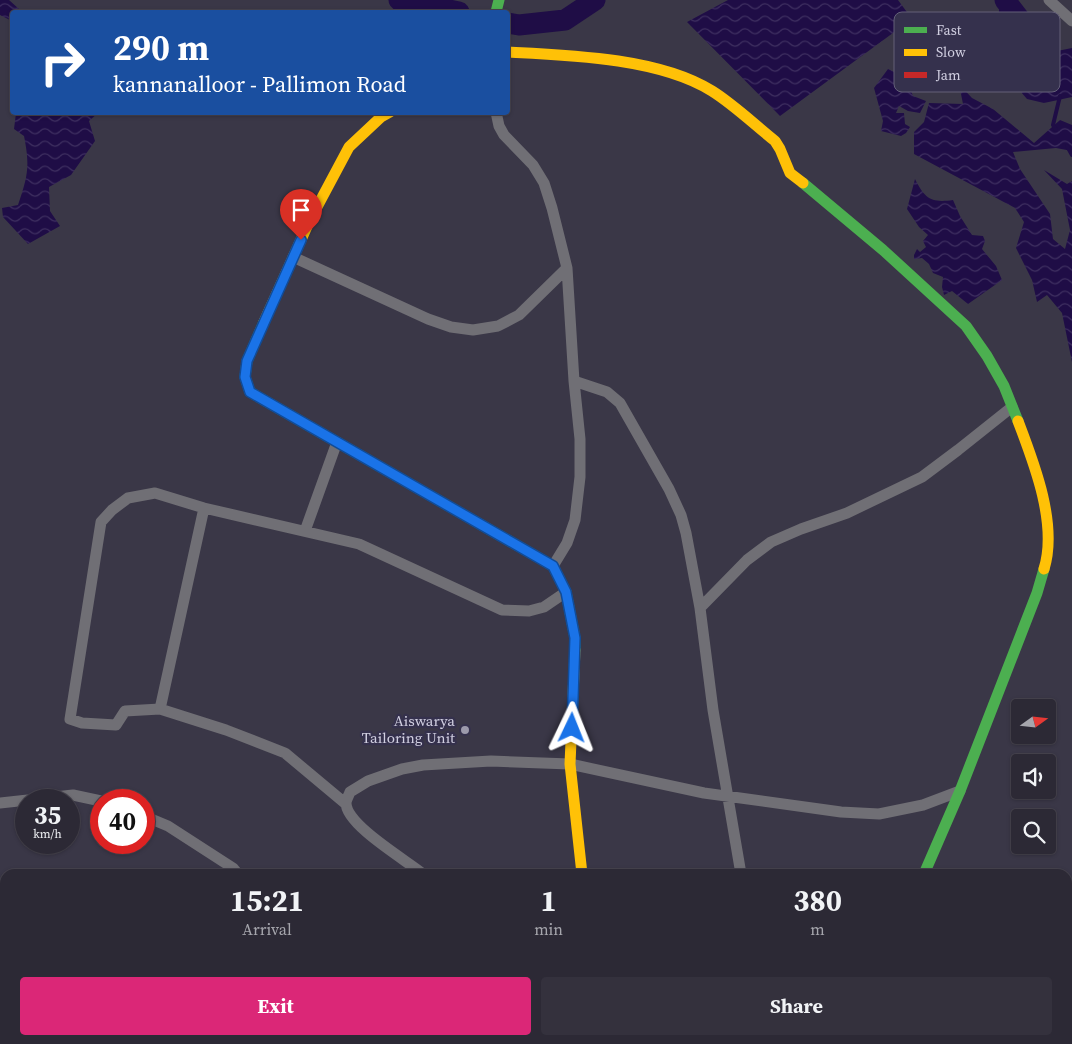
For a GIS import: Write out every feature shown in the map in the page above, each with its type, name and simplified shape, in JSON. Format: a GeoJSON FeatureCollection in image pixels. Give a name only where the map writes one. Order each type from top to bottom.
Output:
{"type":"FeatureCollection","features":[{"type":"Feature","properties":{"kind":"street"},"geometry":{"type":"LineString","coordinates":[[1051,1],[1072,21]]}},
{"type":"Feature","properties":{"kind":"street"},"geometry":{"type":"LineString","coordinates":[[510,52],[569,55],[639,65],[677,75],[712,91],[781,147],[785,165],[790,173],[883,250],[966,326],[1004,386],[1040,488],[1049,532],[1047,560],[1037,593],[960,792],[926,869]]}},
{"type":"Feature","properties":{"kind":"street"},"geometry":{"type":"LineString","coordinates":[[385,115],[349,147],[309,222],[247,361],[245,377],[250,392],[553,566],[566,592],[575,638],[570,764],[581,869]]}},
{"type":"Feature","properties":{"kind":"street"},"geometry":{"type":"LineString","coordinates":[[497,115],[499,126],[504,135],[533,166],[544,184],[567,268],[574,381],[580,439],[580,477],[575,520],[567,543],[553,566]]}},
{"type":"Feature","properties":{"kind":"street"},"geometry":{"type":"LineString","coordinates":[[294,257],[428,319],[451,327],[473,330],[498,326],[519,315],[567,268]]}},
{"type":"Feature","properties":{"kind":"street"},"geometry":{"type":"LineString","coordinates":[[574,381],[607,392],[620,403],[664,480],[681,515],[700,608],[726,796],[740,869]]}},
{"type":"Feature","properties":{"kind":"street"},"geometry":{"type":"LineString","coordinates":[[700,608],[747,560],[772,542],[801,529],[847,514],[922,477],[1012,406]]}},
{"type":"Feature","properties":{"kind":"street"},"geometry":{"type":"LineString","coordinates":[[305,531],[337,442]]}},
{"type":"Feature","properties":{"kind":"street"},"geometry":{"type":"LineString","coordinates":[[417,869],[374,840],[351,816],[346,804],[285,753],[226,730],[160,709],[125,711],[116,726],[82,723],[70,719],[101,522],[112,510],[128,498],[141,494],[155,493],[204,508],[360,544],[502,610],[529,611],[544,608],[566,592]]}},
{"type":"Feature","properties":{"kind":"street"},"geometry":{"type":"LineString","coordinates":[[160,709],[204,508]]}},
{"type":"Feature","properties":{"kind":"street"},"geometry":{"type":"LineString","coordinates":[[346,804],[350,792],[368,781],[402,769],[416,766],[491,761],[570,764],[726,796],[841,812],[878,814],[923,804],[960,792]]}},
{"type":"Feature","properties":{"kind":"street"},"geometry":{"type":"LineString","coordinates":[[0,803],[73,795],[90,799]]}},
{"type":"Feature","properties":{"kind":"street"},"geometry":{"type":"LineString","coordinates":[[155,821],[168,826],[234,869]]}},
{"type":"Feature","properties":{"kind":"water"},"geometry":{"type":"Polygon","coordinates":[[[0,0],[9,0],[23,10],[10,10],[10,20],[0,15],[0,0]]]}},
{"type":"Feature","properties":{"kind":"water"},"geometry":{"type":"Polygon","coordinates":[[[728,0],[898,0],[907,12],[894,12],[894,32],[780,116],[687,22],[728,0]]]}},
{"type":"Feature","properties":{"kind":"water"},"geometry":{"type":"Polygon","coordinates":[[[1013,0],[1017,0],[1026,12],[999,12],[1013,0]]]}},
{"type":"Feature","properties":{"kind":"water"},"geometry":{"type":"Polygon","coordinates":[[[1072,48],[1072,97],[1044,103],[1027,99],[1021,92],[1060,92],[1060,50],[1072,48]]]}},
{"type":"Feature","properties":{"kind":"water"},"geometry":{"type":"Polygon","coordinates":[[[888,69],[894,72],[894,92],[911,92],[913,96],[926,101],[920,113],[908,111],[899,106],[896,113],[904,113],[905,124],[910,127],[906,133],[901,136],[881,131],[883,121],[874,88],[888,69]]]}},
{"type":"Feature","properties":{"kind":"water"},"geometry":{"type":"Polygon","coordinates":[[[961,92],[966,92],[972,98],[993,109],[1034,143],[1060,120],[1072,125],[1072,151],[1056,148],[1013,152],[1020,169],[1050,214],[1053,239],[1065,249],[1070,230],[1062,189],[1044,170],[1067,184],[1072,181],[1072,362],[1062,313],[1047,295],[1037,302],[1032,280],[1016,248],[1024,222],[1015,208],[914,154],[914,132],[924,122],[929,103],[963,104],[961,92]]]}},
{"type":"Feature","properties":{"kind":"water"},"geometry":{"type":"Polygon","coordinates":[[[16,115],[96,115],[89,121],[95,141],[71,175],[49,187],[50,211],[60,226],[28,244],[3,217],[2,208],[18,205],[27,171],[24,136],[14,129],[16,115]]]}},
{"type":"Feature","properties":{"kind":"water"},"geometry":{"type":"Polygon","coordinates":[[[915,179],[929,198],[939,201],[953,200],[972,235],[983,236],[985,241],[982,249],[996,266],[1002,280],[968,304],[952,291],[944,295],[942,287],[943,277],[933,273],[929,264],[922,258],[914,259],[917,249],[920,252],[926,247],[923,241],[928,235],[919,227],[907,209],[915,179]]]}},
{"type":"Feature","properties":{"kind":"waterway"},"geometry":{"type":"LineString","coordinates":[[399,0],[449,10]]}},
{"type":"Feature","properties":{"kind":"waterway"},"geometry":{"type":"LineString","coordinates":[[510,23],[519,25],[565,20],[595,0]]}},
{"type":"Feature","properties":{"kind":"waterway"},"geometry":{"type":"LineString","coordinates":[[1005,0],[1014,12]]}},
{"type":"Feature","properties":{"kind":"waterway"},"geometry":{"type":"LineString","coordinates":[[1056,130],[1053,125],[1060,96]]}},
{"type":"Feature","properties":{"kind":"waterway"},"geometry":{"type":"LineString","coordinates":[[1067,146],[1072,155]]}},
{"type":"Feature","properties":{"kind":"traffic: fast"},"geometry":{"type":"LineString","coordinates":[[496,10],[499,0]]}},
{"type":"Feature","properties":{"kind":"traffic: fast"},"geometry":{"type":"LineString","coordinates":[[803,183],[883,250],[966,326],[987,356],[1004,386],[1018,421]]}},
{"type":"Feature","properties":{"kind":"traffic: fast"},"geometry":{"type":"LineString","coordinates":[[264,322],[247,361],[245,377],[250,392],[553,566],[566,592],[575,638],[575,650]]}},
{"type":"Feature","properties":{"kind":"traffic: fast"},"geometry":{"type":"LineString","coordinates":[[926,869],[960,791],[1037,593],[1044,569]]}},
{"type":"Feature","properties":{"kind":"traffic: slow"},"geometry":{"type":"LineString","coordinates":[[510,52],[613,60],[667,71],[691,80],[720,96],[775,141],[790,173],[803,183]]}},
{"type":"Feature","properties":{"kind":"traffic: slow"},"geometry":{"type":"LineString","coordinates":[[264,322],[309,222],[349,147],[385,115]]}},
{"type":"Feature","properties":{"kind":"traffic: slow"},"geometry":{"type":"LineString","coordinates":[[1018,421],[1037,474],[1046,513],[1048,551],[1044,569]]}},
{"type":"Feature","properties":{"kind":"traffic: slow"},"geometry":{"type":"LineString","coordinates":[[575,650],[570,764],[581,869]]}},
{"type":"Feature","properties":{"kind":"place","name":"Aiswarya Tailoring Unit"},"geometry":{"type":"Point","coordinates":[465,730]}},
{"type":"Feature","properties":{"kind":"route"},"geometry":{"type":"LineString","coordinates":[[301,240],[247,361],[245,377],[250,392],[553,566],[566,592],[575,638],[572,728]]}}]}
